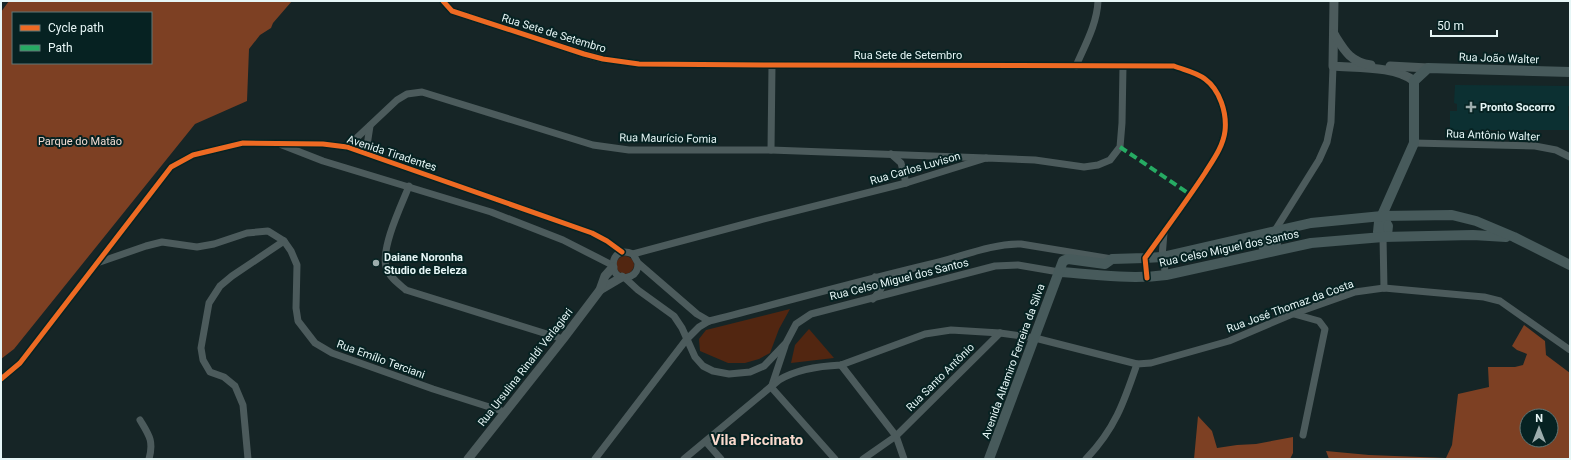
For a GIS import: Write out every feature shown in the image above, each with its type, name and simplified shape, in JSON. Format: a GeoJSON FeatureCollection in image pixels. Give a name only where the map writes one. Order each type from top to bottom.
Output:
{"type":"FeatureCollection","features":[{"type":"Feature","properties":{"kind":"main road","name":"Rua João Walter"},"geometry":{"type":"LineString","coordinates":[[1428,68],[1570,72]]}},
{"type":"Feature","properties":{"kind":"main road"},"geometry":{"type":"LineString","coordinates":[[1383,237],[1378,232],[1378,227],[1414,143],[1414,81],[1428,68]]}},
{"type":"Feature","properties":{"kind":"main road","name":"Rua Celso Miguel dos Santos"},"geometry":{"type":"LineString","coordinates":[[1112,258],[1162,257],[1311,224],[1382,216],[1452,215],[1476,221],[1514,237],[1570,265]]}},
{"type":"Feature","properties":{"kind":"main road"},"geometry":{"type":"LineString","coordinates":[[1271,249],[1276,244],[1274,232]]}},
{"type":"Feature","properties":{"kind":"main road","name":"Rua Celso Miguel dos Santos"},"geometry":{"type":"LineString","coordinates":[[1059,272],[1129,278],[1147,278],[1209,266],[1271,249],[1311,243],[1383,237],[1473,235],[1514,237]]}},
{"type":"Feature","properties":{"kind":"main road"},"geometry":{"type":"LineString","coordinates":[[1059,272],[1063,261],[1068,259],[1105,264],[1112,258]]}},
{"type":"Feature","properties":{"kind":"main road","name":"Avenida Altamiro Ferreira da Silva"},"geometry":{"type":"LineString","coordinates":[[989,459],[1059,272]]}},
{"type":"Feature","properties":{"kind":"street","name":"Rua Sete de Setembro"},"geometry":{"type":"LineString","coordinates":[[443,1],[452,11],[584,54],[603,59],[639,64],[1174,66],[1195,73],[1206,80],[1217,94],[1225,115],[1225,132],[1219,150],[1191,195],[1145,258]]}},
{"type":"Feature","properties":{"kind":"street"},"geometry":{"type":"LineString","coordinates":[[1076,66],[1093,27],[1098,1]]}},
{"type":"Feature","properties":{"kind":"street"},"geometry":{"type":"LineString","coordinates":[[1274,232],[1319,160],[1327,142],[1331,122],[1334,66],[1334,1]]}},
{"type":"Feature","properties":{"kind":"street","name":"Rua João Walter"},"geometry":{"type":"LineString","coordinates":[[1334,34],[1346,53],[1355,61],[1369,65],[1428,68]]}},
{"type":"Feature","properties":{"kind":"street"},"geometry":{"type":"LineString","coordinates":[[771,150],[772,65]]}},
{"type":"Feature","properties":{"kind":"street","name":"Rua Carlos Luvison"},"geometry":{"type":"LineString","coordinates":[[633,254],[906,183],[986,158],[1035,160],[1084,167],[1098,165],[1110,160],[1120,147],[1123,66]]}},
{"type":"Feature","properties":{"kind":"street"},"geometry":{"type":"LineString","coordinates":[[1334,66],[1397,72],[1408,76],[1414,81]]}},
{"type":"Feature","properties":{"kind":"street","name":"Rua Maurício Fomia"},"geometry":{"type":"LineString","coordinates":[[347,147],[397,100],[407,94],[422,92],[593,145],[629,150],[771,150],[986,158]]}},
{"type":"Feature","properties":{"kind":"street"},"geometry":{"type":"LineString","coordinates":[[366,152],[370,126]]}},
{"type":"Feature","properties":{"kind":"street","name":"Avenida Tiradentes"},"geometry":{"type":"LineString","coordinates":[[1,379],[20,363],[171,167],[194,155],[243,143],[323,144],[347,147],[366,152],[592,233],[608,241],[622,252]]}},
{"type":"Feature","properties":{"kind":"street","name":"Avenida Tiradentes"},"geometry":{"type":"LineString","coordinates":[[278,143],[319,160],[491,212],[563,240],[612,266]]}},
{"type":"Feature","properties":{"kind":"street","name":"Rua Antônio Walter"},"geometry":{"type":"LineString","coordinates":[[1414,143],[1535,146],[1556,150],[1570,157]]}},
{"type":"Feature","properties":{"kind":"street"},"geometry":{"type":"LineString","coordinates":[[319,160],[318,151],[323,144]]}},
{"type":"Feature","properties":{"kind":"street"},"geometry":{"type":"LineString","coordinates":[[891,154],[901,163],[906,183]]}},
{"type":"Feature","properties":{"kind":"street"},"geometry":{"type":"LineString","coordinates":[[409,186],[386,246],[386,267],[393,279],[406,290],[563,339]]}},
{"type":"Feature","properties":{"kind":"street","name":"Rua Emílio Terciani"},"geometry":{"type":"LineString","coordinates":[[97,264],[146,246],[162,242],[197,247],[214,244],[247,233],[268,231],[284,241],[291,251],[297,265],[296,308],[298,321],[315,343],[332,353],[433,389],[505,412]]}},
{"type":"Feature","properties":{"kind":"street"},"geometry":{"type":"LineString","coordinates":[[1164,232],[1162,257],[1166,275]]}},
{"type":"Feature","properties":{"kind":"street"},"geometry":{"type":"LineString","coordinates":[[1383,237],[1384,288]]}},
{"type":"Feature","properties":{"kind":"street"},"geometry":{"type":"LineString","coordinates":[[248,459],[243,405],[235,386],[224,377],[210,372],[203,360],[201,348],[209,303],[220,286],[232,276],[284,241]]}},
{"type":"Feature","properties":{"kind":"street","name":"Rua Celso Miguel dos Santos"},"geometry":{"type":"LineString","coordinates":[[709,321],[938,262],[982,249],[1008,244],[1021,244],[1112,258]]}},
{"type":"Feature","properties":{"kind":"street"},"geometry":{"type":"LineString","coordinates":[[595,459],[686,340],[699,327],[709,321],[697,314],[638,263],[633,254],[622,252],[615,257],[612,266],[614,272],[674,316],[682,328],[686,340]]}},
{"type":"Feature","properties":{"kind":"street"},"geometry":{"type":"LineString","coordinates":[[1145,258],[1147,278]]}},
{"type":"Feature","properties":{"kind":"street"},"geometry":{"type":"LineString","coordinates":[[623,278],[630,277],[636,272],[638,263]]}},
{"type":"Feature","properties":{"kind":"street","name":"Rua Celso Miguel dos Santos"},"geometry":{"type":"LineString","coordinates":[[686,340],[695,357],[703,366],[713,371],[729,374],[750,372],[764,366],[786,343],[796,324],[811,314],[995,266],[1018,265],[1059,272]]}},
{"type":"Feature","properties":{"kind":"street","name":"Rua Ursulina Rinaldi Verlagieri"},"geometry":{"type":"LineString","coordinates":[[468,459],[600,290],[612,266]]}},
{"type":"Feature","properties":{"kind":"street"},"geometry":{"type":"LineString","coordinates":[[873,299],[881,290],[883,284],[881,280],[875,277]]}},
{"type":"Feature","properties":{"kind":"street","name":"Rua Ursulina Rinaldi Verlagieri"},"geometry":{"type":"LineString","coordinates":[[600,290],[623,278]]}},
{"type":"Feature","properties":{"kind":"street","name":"Rua José Thomaz da Costa"},"geometry":{"type":"LineString","coordinates":[[1137,364],[1151,363],[1229,340],[1293,314],[1355,292],[1384,288],[1500,301],[1570,350]]}},
{"type":"Feature","properties":{"kind":"street"},"geometry":{"type":"LineString","coordinates":[[1293,314],[1320,321],[1325,329],[1302,435]]}},
{"type":"Feature","properties":{"kind":"street"},"geometry":{"type":"LineString","coordinates":[[684,459],[779,380],[792,372],[830,365],[841,365],[924,334],[951,330],[1000,333],[1035,338],[1137,364],[1124,402],[1113,424],[1100,445],[1086,459]]}},
{"type":"Feature","properties":{"kind":"street","name":"Rua Santo Antônio"},"geometry":{"type":"LineString","coordinates":[[863,459],[896,436],[1000,333]]}},
{"type":"Feature","properties":{"kind":"street"},"geometry":{"type":"LineString","coordinates":[[771,387],[786,343]]}},
{"type":"Feature","properties":{"kind":"street"},"geometry":{"type":"LineString","coordinates":[[841,365],[896,436],[904,459]]}},
{"type":"Feature","properties":{"kind":"street"},"geometry":{"type":"LineString","coordinates":[[771,387],[835,459]]}},
{"type":"Feature","properties":{"kind":"street"},"geometry":{"type":"LineString","coordinates":[[140,420],[151,438],[152,450],[149,459]]}},
{"type":"Feature","properties":{"kind":"street"},"geometry":{"type":"LineString","coordinates":[[706,442],[721,459]]}},
{"type":"Feature","properties":{"kind":"shaded area"},"geometry":{"type":"Polygon","coordinates":[[[1455,85],[1570,86],[1570,106],[1568,106],[1569,130],[1450,130],[1450,111],[1457,111],[1457,104],[1454,103],[1455,85]]]}},
{"type":"Feature","properties":{"kind":"shaded area"},"geometry":{"type":"Polygon","coordinates":[[[621,256],[629,256],[634,261],[632,272],[629,274],[621,274],[616,269],[616,261],[621,256]]]}},
{"type":"Feature","properties":{"kind":"shaded area"},"geometry":{"type":"Polygon","coordinates":[[[790,309],[779,329],[770,353],[759,359],[745,363],[728,363],[700,351],[699,339],[706,330],[790,309]]]}},
{"type":"Feature","properties":{"kind":"shaded area"},"geometry":{"type":"Polygon","coordinates":[[[809,329],[834,358],[791,363],[795,345],[809,329]]]}},
{"type":"Feature","properties":{"kind":"green space","name":"Parque do Matão"},"geometry":{"type":"Polygon","coordinates":[[[9,1],[292,1],[273,23],[271,28],[260,35],[249,49],[247,101],[195,124],[14,349],[1,359],[1,12],[9,1]]]}},
{"type":"Feature","properties":{"kind":"green space"},"geometry":{"type":"Polygon","coordinates":[[[1524,325],[1545,341],[1546,355],[1570,373],[1570,459],[1329,459],[1326,451],[1369,455],[1446,458],[1452,445],[1458,394],[1489,387],[1488,367],[1515,367],[1523,365],[1527,354],[1512,346],[1524,325]]]}},
{"type":"Feature","properties":{"kind":"green space"},"geometry":{"type":"Polygon","coordinates":[[[1198,416],[1212,431],[1217,448],[1256,444],[1293,437],[1293,453],[1290,459],[1194,459],[1198,416]]]}},
{"type":"Feature","properties":{"kind":"marked path"},"geometry":{"type":"LineString","coordinates":[[1120,147],[1191,195]]}},
{"type":"Feature","properties":{"kind":"cycle path"},"geometry":{"type":"LineString","coordinates":[[443,1],[452,11],[584,54],[603,59],[639,64],[1174,66],[1194,73],[1205,79],[1215,89],[1224,110],[1224,137],[1217,153],[1205,173],[1145,258],[1147,278]]}},
{"type":"Feature","properties":{"kind":"cycle path"},"geometry":{"type":"LineString","coordinates":[[1,379],[20,363],[171,167],[193,155],[243,143],[323,144],[347,147],[592,233],[607,241],[622,252]]}},
{"type":"Feature","properties":{"kind":"place","name":"Pronto Socorro"},"geometry":{"type":"Point","coordinates":[1471,107]}},
{"type":"Feature","properties":{"kind":"place","name":"Daiane Noronha Studio de Beleza"},"geometry":{"type":"Point","coordinates":[376,263]}},
{"type":"Feature","properties":{"kind":"district","name":"Vila Piccinato"},"geometry":{"type":"Point","coordinates":[757,440]}}]}
